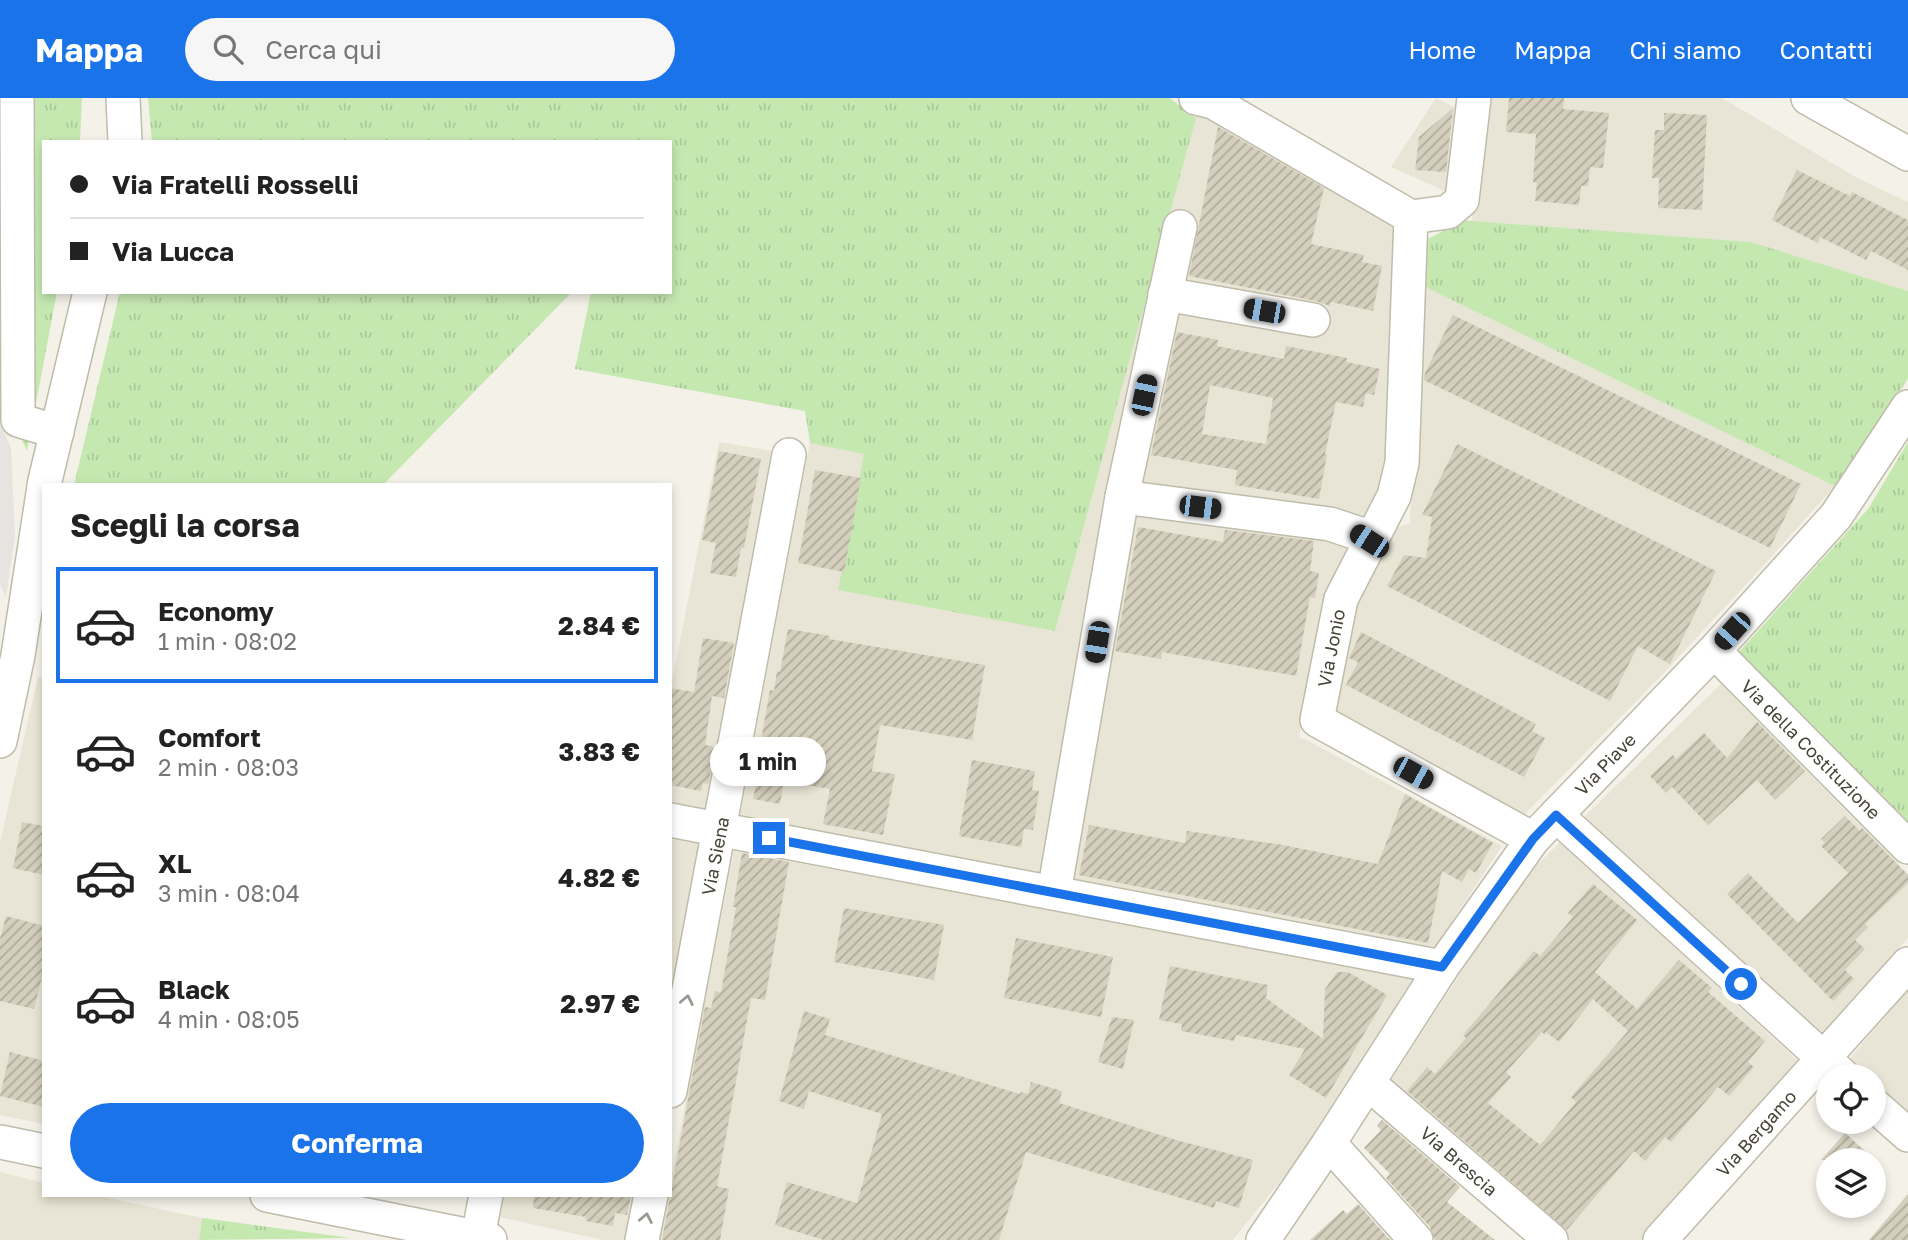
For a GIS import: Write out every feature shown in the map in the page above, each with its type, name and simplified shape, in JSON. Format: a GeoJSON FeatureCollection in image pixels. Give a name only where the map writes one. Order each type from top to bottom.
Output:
{"type":"FeatureCollection","features":[{"type":"Feature","properties":{"kind":"street"},"geometry":{"type":"LineString","coordinates":[[17,98],[18,420],[57,432]]}},
{"type":"Feature","properties":{"kind":"street"},"geometry":{"type":"LineString","coordinates":[[123,98],[125,140]]}},
{"type":"Feature","properties":{"kind":"street"},"geometry":{"type":"LineString","coordinates":[[1196,98],[1213,102],[1411,217],[1448,212],[1462,200],[1474,98]]}},
{"type":"Feature","properties":{"kind":"street"},"geometry":{"type":"LineString","coordinates":[[1808,98],[1908,153]]}},
{"type":"Feature","properties":{"kind":"street","name":"Via Jonio"},"geometry":{"type":"LineString","coordinates":[[1411,217],[1402,463],[1394,496],[1341,599],[1317,720],[1533,839]]}},
{"type":"Feature","properties":{"kind":"street"},"geometry":{"type":"LineString","coordinates":[[1054,892],[1122,497],[1180,227]]}},
{"type":"Feature","properties":{"kind":"street"},"geometry":{"type":"LineString","coordinates":[[45,483],[90,294]]}},
{"type":"Feature","properties":{"kind":"street"},"geometry":{"type":"LineString","coordinates":[[1165,294],[1313,320]]}},
{"type":"Feature","properties":{"kind":"street","name":"Via Piave"},"geometry":{"type":"LineString","coordinates":[[1264,1240],[1442,967],[1533,839],[1714,651],[1836,516],[1908,407]]}},
{"type":"Feature","properties":{"kind":"street","name":"Via Siena"},"geometry":{"type":"LineString","coordinates":[[672,1081],[789,456]]}},
{"type":"Feature","properties":{"kind":"street"},"geometry":{"type":"LineString","coordinates":[[1122,497],[1330,523],[1357,533],[1369,541]]}},
{"type":"Feature","properties":{"kind":"street"},"geometry":{"type":"LineString","coordinates":[[0,741],[31,658],[32,559],[42,498]]}},
{"type":"Feature","properties":{"kind":"street","name":"Via della Costituzione"},"geometry":{"type":"LineString","coordinates":[[1714,651],[1908,847]]}},
{"type":"Feature","properties":{"kind":"street"},"geometry":{"type":"LineString","coordinates":[[1556,815],[1830,1064]]}},
{"type":"Feature","properties":{"kind":"street"},"geometry":{"type":"LineString","coordinates":[[672,820],[1442,967]]}},
{"type":"Feature","properties":{"kind":"street","name":"Via Bergamo"},"geometry":{"type":"LineString","coordinates":[[1835,1064],[1908,964]]}},
{"type":"Feature","properties":{"kind":"street","name":"Via Brescia"},"geometry":{"type":"LineString","coordinates":[[1368,1083],[1551,1240]]}},
{"type":"Feature","properties":{"kind":"street","name":"Via Bergamo"},"geometry":{"type":"LineString","coordinates":[[1660,1240],[1816,1084]]}},
{"type":"Feature","properties":{"kind":"street"},"geometry":{"type":"LineString","coordinates":[[1886,1116],[1908,1135]]}},
{"type":"Feature","properties":{"kind":"street"},"geometry":{"type":"LineString","coordinates":[[0,1142],[42,1151]]}},
{"type":"Feature","properties":{"kind":"street"},"geometry":{"type":"LineString","coordinates":[[1329,1143],[1416,1240]]}},
{"type":"Feature","properties":{"kind":"street"},"geometry":{"type":"LineString","coordinates":[[277,1197],[484,1239],[486,1197]]}},
{"type":"Feature","properties":{"kind":"street"},"geometry":{"type":"LineString","coordinates":[[642,1240],[650,1197]]}},
{"type":"Feature","properties":{"kind":"shaded area"},"geometry":{"type":"Polygon","coordinates":[[[1436,98],[1462,111],[1447,192],[1391,167],[1436,98]]]}},
{"type":"Feature","properties":{"kind":"shaded area"},"geometry":{"type":"Polygon","coordinates":[[[1484,98],[1722,98],[1859,179],[1908,202],[1908,291],[1751,242],[1472,221],[1484,98]]]}},
{"type":"Feature","properties":{"kind":"shaded area"},"geometry":{"type":"Polygon","coordinates":[[[1197,113],[1341,194],[1396,220],[1387,468],[1380,489],[1349,548],[1319,623],[1299,738],[1502,846],[1435,947],[740,816],[810,443],[864,453],[1055,631],[1197,113]]]}},
{"type":"Feature","properties":{"kind":"shaded area"},"geometry":{"type":"Polygon","coordinates":[[[1417,283],[1835,486],[1659,678],[1522,817],[1332,714],[1348,613],[1387,531],[1410,523],[1417,283]]]}},
{"type":"Feature","properties":{"kind":"shaded area"},"geometry":{"type":"Polygon","coordinates":[[[0,424],[11,448],[15,536],[6,597],[0,585],[0,424]]]}},
{"type":"Feature","properties":{"kind":"shaded area"},"geometry":{"type":"Polygon","coordinates":[[[719,442],[773,451],[704,811],[672,804],[672,682],[719,442]]]}},
{"type":"Feature","properties":{"kind":"shaded area"},"geometry":{"type":"Polygon","coordinates":[[[38,677],[42,678],[42,1124],[0,1115],[0,842],[38,677]]]}},
{"type":"Feature","properties":{"kind":"shaded area"},"geometry":{"type":"Polygon","coordinates":[[[1721,684],[1908,874],[1908,938],[1822,1035],[1584,817],[1721,684]]]}},
{"type":"Feature","properties":{"kind":"shaded area"},"geometry":{"type":"Polygon","coordinates":[[[672,839],[699,844],[672,989],[672,839]]]}},
{"type":"Feature","properties":{"kind":"shaded area"},"geometry":{"type":"Polygon","coordinates":[[[1560,842],[1798,1061],[1641,1240],[1565,1240],[1387,1087],[1518,884],[1560,842]]]}},
{"type":"Feature","properties":{"kind":"shaded area"},"geometry":{"type":"Polygon","coordinates":[[[734,851],[1414,978],[1294,1164],[1233,1240],[659,1240],[668,1197],[672,1197],[672,1173],[734,851]]]}},
{"type":"Feature","properties":{"kind":"shaded area"},"geometry":{"type":"Polygon","coordinates":[[[1908,990],[1908,1112],[1886,1093],[1886,1064],[1856,1064],[1850,1058],[1908,990]]]}},
{"type":"Feature","properties":{"kind":"shaded area"},"geometry":{"type":"Polygon","coordinates":[[[0,1172],[42,1182],[42,1197],[104,1197],[202,1218],[199,1240],[0,1240],[0,1172]]]}},
{"type":"Feature","properties":{"kind":"shaded area"},"geometry":{"type":"Polygon","coordinates":[[[504,1197],[634,1197],[626,1240],[603,1240],[499,1217],[504,1197]]]}},
{"type":"Feature","properties":{"kind":"green space"},"geometry":{"type":"Polygon","coordinates":[[[0,98],[82,98],[80,140],[42,140],[42,294],[57,294],[27,451],[0,393],[0,98]]]}},
{"type":"Feature","properties":{"kind":"green space"},"geometry":{"type":"Polygon","coordinates":[[[148,98],[1170,98],[1196,118],[1055,631],[838,590],[864,454],[810,443],[805,411],[575,369],[591,294],[672,294],[672,140],[152,140],[148,98]]]}},
{"type":"Feature","properties":{"kind":"green space"},"geometry":{"type":"Polygon","coordinates":[[[1461,220],[1751,242],[1908,291],[1908,379],[1835,486],[1417,283],[1420,244],[1461,220]]]}},
{"type":"Feature","properties":{"kind":"green space"},"geometry":{"type":"Polygon","coordinates":[[[120,294],[570,294],[385,483],[74,483],[120,294]]]}},
{"type":"Feature","properties":{"kind":"green space"},"geometry":{"type":"Polygon","coordinates":[[[1908,442],[1908,829],[1737,654],[1868,509],[1908,442]]]}},
{"type":"Feature","properties":{"kind":"green space"},"geometry":{"type":"Polygon","coordinates":[[[203,1218],[351,1238],[199,1240],[203,1218]]]}},
{"type":"Feature","properties":{"kind":"building"},"geometry":{"type":"Polygon","coordinates":[[[1509,98],[1564,98],[1563,109],[1609,113],[1603,168],[1590,167],[1588,186],[1581,186],[1579,205],[1535,201],[1537,183],[1533,182],[1536,134],[1506,132],[1509,98]]]}},
{"type":"Feature","properties":{"kind":"building"},"geometry":{"type":"Polygon","coordinates":[[[1453,108],[1446,172],[1415,170],[1419,137],[1453,108]]]}},
{"type":"Feature","properties":{"kind":"building"},"geometry":{"type":"Polygon","coordinates":[[[1664,113],[1707,115],[1702,210],[1658,208],[1659,178],[1652,178],[1655,130],[1664,130],[1664,113]]]}},
{"type":"Feature","properties":{"kind":"building"},"geometry":{"type":"Polygon","coordinates":[[[1218,127],[1324,188],[1311,244],[1364,255],[1362,262],[1382,266],[1373,311],[1331,302],[1330,306],[1189,276],[1218,127]]]}},
{"type":"Feature","properties":{"kind":"building"},"geometry":{"type":"Polygon","coordinates":[[[1797,170],[1850,196],[1852,192],[1908,220],[1908,270],[1871,251],[1866,260],[1820,237],[1818,243],[1772,220],[1797,170]]]}},
{"type":"Feature","properties":{"kind":"building"},"geometry":{"type":"Polygon","coordinates":[[[1453,315],[1801,484],[1770,548],[1424,380],[1453,315]]]}},
{"type":"Feature","properties":{"kind":"building"},"geometry":{"type":"Polygon","coordinates":[[[1177,332],[1218,340],[1217,346],[1284,359],[1286,346],[1347,358],[1346,362],[1380,369],[1374,395],[1366,393],[1363,407],[1336,402],[1319,499],[1235,485],[1237,470],[1151,455],[1177,332]],[[1210,385],[1202,434],[1266,444],[1273,398],[1210,385]]]}},
{"type":"Feature","properties":{"kind":"building"},"geometry":{"type":"Polygon","coordinates":[[[1457,444],[1716,571],[1670,664],[1638,646],[1610,701],[1387,586],[1404,555],[1426,558],[1432,517],[1422,515],[1457,444]]]}},
{"type":"Feature","properties":{"kind":"building"},"geometry":{"type":"Polygon","coordinates":[[[719,451],[761,459],[736,577],[710,573],[716,543],[702,540],[719,451]]]}},
{"type":"Feature","properties":{"kind":"building"},"geometry":{"type":"Polygon","coordinates":[[[815,470],[861,478],[844,572],[798,563],[815,470]]]}},
{"type":"Feature","properties":{"kind":"building"},"geometry":{"type":"Polygon","coordinates":[[[1138,527],[1223,542],[1225,530],[1314,541],[1310,571],[1319,573],[1315,598],[1310,597],[1296,676],[1162,652],[1161,659],[1115,651],[1138,527]]]}},
{"type":"Feature","properties":{"kind":"building"},"geometry":{"type":"Polygon","coordinates":[[[788,629],[830,636],[829,639],[985,665],[972,740],[880,725],[872,771],[895,774],[883,835],[823,824],[830,789],[784,781],[780,804],[753,799],[770,690],[774,691],[777,671],[780,672],[788,629]]]}},
{"type":"Feature","properties":{"kind":"building"},"geometry":{"type":"Polygon","coordinates":[[[1361,632],[1536,724],[1532,731],[1545,738],[1524,777],[1346,685],[1358,662],[1349,658],[1361,632]]]}},
{"type":"Feature","properties":{"kind":"building"},"geometry":{"type":"Polygon","coordinates":[[[703,638],[734,643],[724,698],[712,696],[705,745],[715,747],[708,784],[703,783],[701,791],[672,785],[672,688],[694,692],[703,638]]]}},
{"type":"Feature","properties":{"kind":"building"},"geometry":{"type":"Polygon","coordinates":[[[1757,722],[1805,771],[1775,800],[1757,780],[1708,825],[1672,787],[1666,793],[1650,776],[1673,755],[1676,759],[1704,733],[1727,758],[1757,722]]]}},
{"type":"Feature","properties":{"kind":"building"},"geometry":{"type":"Polygon","coordinates":[[[972,760],[1035,771],[1032,790],[1039,791],[1033,830],[1024,829],[1021,847],[959,836],[972,760]]]}},
{"type":"Feature","properties":{"kind":"building"},"geometry":{"type":"Polygon","coordinates":[[[1405,794],[1493,843],[1476,873],[1469,869],[1462,882],[1442,871],[1428,943],[1079,875],[1089,825],[1185,843],[1187,831],[1283,845],[1378,864],[1405,794]]]}},
{"type":"Feature","properties":{"kind":"building"},"geometry":{"type":"Polygon","coordinates":[[[1845,816],[1860,831],[1862,828],[1908,875],[1908,883],[1865,924],[1868,927],[1855,940],[1865,949],[1845,970],[1854,979],[1833,1001],[1727,894],[1748,873],[1798,923],[1848,873],[1821,846],[1825,843],[1821,839],[1845,816]]]}},
{"type":"Feature","properties":{"kind":"building"},"geometry":{"type":"Polygon","coordinates":[[[22,822],[42,826],[42,875],[13,868],[22,822]]]}},
{"type":"Feature","properties":{"kind":"building"},"geometry":{"type":"Polygon","coordinates":[[[742,853],[789,862],[765,1000],[751,998],[717,1186],[729,1189],[720,1240],[662,1240],[705,1007],[711,1008],[715,991],[721,992],[736,907],[733,907],[742,853]]]}},
{"type":"Feature","properties":{"kind":"building"},"geometry":{"type":"Polygon","coordinates":[[[1593,884],[1637,920],[1595,972],[1637,1009],[1679,960],[1712,988],[1708,992],[1765,1041],[1748,1062],[1754,1067],[1729,1096],[1718,1087],[1671,1142],[1665,1137],[1645,1161],[1634,1151],[1567,1230],[1407,1091],[1427,1067],[1435,1074],[1466,1038],[1463,1035],[1534,951],[1540,956],[1573,917],[1568,913],[1593,884]],[[1593,999],[1559,1042],[1542,1032],[1506,1072],[1511,1077],[1488,1103],[1540,1145],[1576,1102],[1571,1097],[1628,1031],[1593,999]]]}},
{"type":"Feature","properties":{"kind":"building"},"geometry":{"type":"Polygon","coordinates":[[[844,908],[944,925],[934,980],[834,962],[844,908]]]}},
{"type":"Feature","properties":{"kind":"building"},"geometry":{"type":"Polygon","coordinates":[[[6,916],[42,925],[42,977],[34,1009],[0,1001],[0,939],[6,916]]]}},
{"type":"Feature","properties":{"kind":"building"},"geometry":{"type":"Polygon","coordinates":[[[1016,938],[1113,957],[1101,1017],[1004,998],[1016,938]]]}},
{"type":"Feature","properties":{"kind":"building"},"geometry":{"type":"Polygon","coordinates":[[[1170,966],[1268,985],[1266,998],[1323,1039],[1325,989],[1337,972],[1348,972],[1387,995],[1326,1098],[1289,1075],[1305,1049],[1236,1035],[1234,1041],[1181,1031],[1182,1024],[1159,1020],[1170,966]]]}},
{"type":"Feature","properties":{"kind":"building"},"geometry":{"type":"Polygon","coordinates":[[[804,1011],[830,1019],[825,1035],[1020,1094],[1028,1094],[1031,1082],[1062,1091],[1059,1103],[1176,1140],[1253,1160],[1239,1208],[1216,1201],[1214,1208],[1026,1152],[999,1240],[824,1240],[775,1225],[787,1182],[857,1203],[882,1114],[809,1091],[804,1109],[779,1101],[804,1011]]]}},
{"type":"Feature","properties":{"kind":"building"},"geometry":{"type":"Polygon","coordinates":[[[1112,1017],[1134,1020],[1123,1069],[1098,1062],[1112,1017]]]}},
{"type":"Feature","properties":{"kind":"building"},"geometry":{"type":"Polygon","coordinates":[[[10,1052],[42,1060],[42,1106],[0,1096],[10,1052]]]}},
{"type":"Feature","properties":{"kind":"building"},"geometry":{"type":"Polygon","coordinates":[[[1382,1120],[1460,1187],[1447,1202],[1495,1240],[1435,1240],[1430,1227],[1386,1178],[1390,1174],[1364,1148],[1381,1130],[1377,1126],[1382,1120]]]}},
{"type":"Feature","properties":{"kind":"building"},"geometry":{"type":"Polygon","coordinates":[[[1846,1134],[1862,1148],[1832,1148],[1846,1134]]]}},
{"type":"Feature","properties":{"kind":"building"},"geometry":{"type":"Polygon","coordinates":[[[1908,1194],[1908,1240],[1869,1240],[1908,1194]]]}},
{"type":"Feature","properties":{"kind":"building"},"geometry":{"type":"Polygon","coordinates":[[[534,1197],[631,1197],[627,1215],[615,1213],[613,1226],[586,1221],[586,1217],[533,1208],[534,1197]]]}},
{"type":"Feature","properties":{"kind":"building"},"geometry":{"type":"Polygon","coordinates":[[[1358,1204],[1390,1240],[1310,1240],[1343,1210],[1347,1214],[1358,1204]]]}},
{"type":"Feature","properties":{"kind":"route"},"geometry":{"type":"LineString","coordinates":[[769,838],[1442,967],[1533,839],[1556,815],[1741,984]]}}]}
